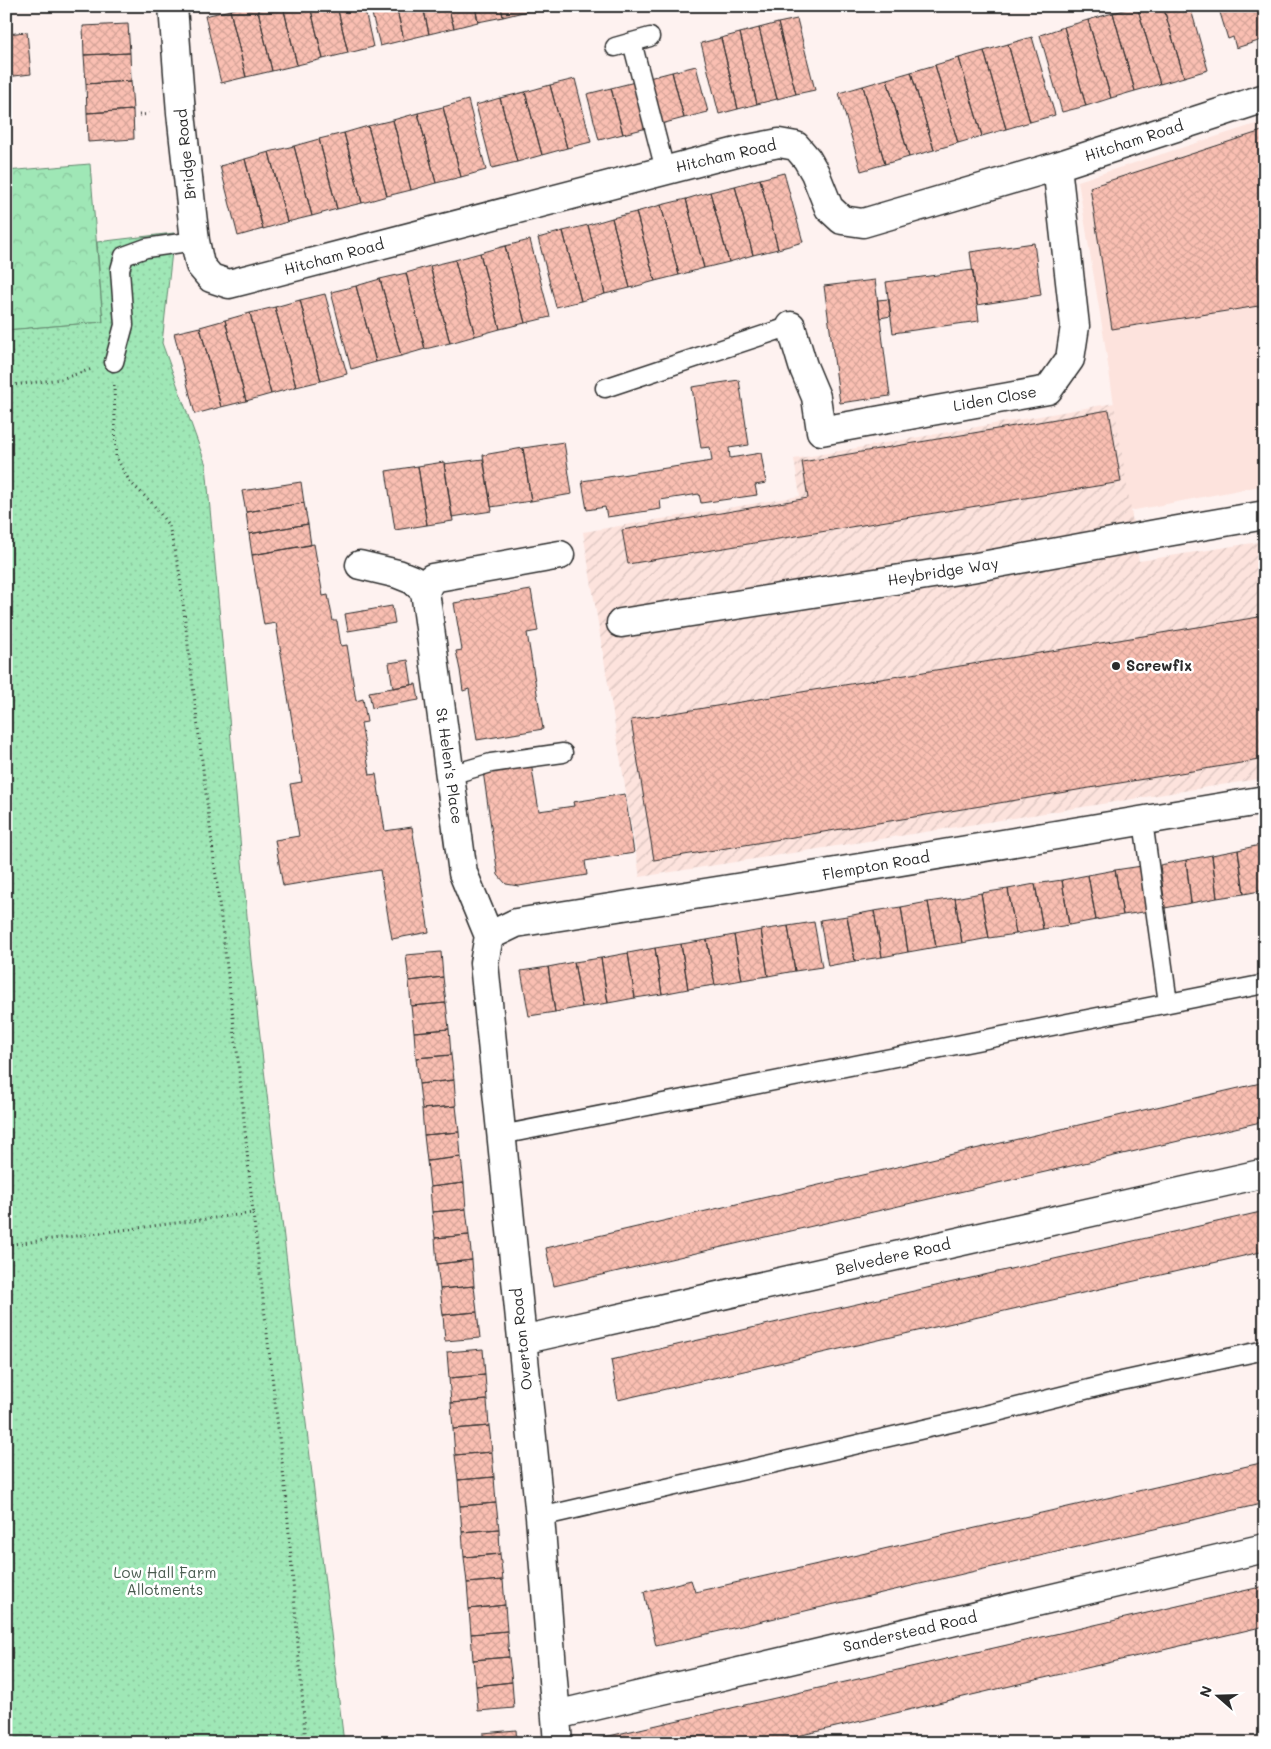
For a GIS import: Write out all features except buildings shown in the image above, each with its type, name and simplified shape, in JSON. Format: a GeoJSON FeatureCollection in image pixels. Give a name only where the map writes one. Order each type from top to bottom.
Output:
{"type":"FeatureCollection","features":[{"type":"Feature","properties":{"kind":"street","name":"Bridge Road"},"geometry":{"type":"LineString","coordinates":[[174,6],[181,113],[195,241],[200,265],[205,272],[211,278],[230,284]]}},
{"type":"Feature","properties":{"kind":"street","name":"Hitcham Road"},"geometry":{"type":"LineString","coordinates":[[230,284],[665,170],[779,143],[796,146],[811,166],[829,208],[842,220],[863,223],[1057,166],[1265,98]]}},
{"type":"Feature","properties":{"kind":"street","name":"Liden Close"},"geometry":{"type":"LineString","coordinates":[[792,326],[803,366],[816,397],[821,431],[1048,390],[1070,359],[1075,326],[1057,166]]}},
{"type":"Feature","properties":{"kind":"street","name":"Heybridge Way"},"geometry":{"type":"LineString","coordinates":[[621,623],[971,568],[1265,515]]}},
{"type":"Feature","properties":{"kind":"street"},"geometry":{"type":"LineString","coordinates":[[360,566],[398,574],[413,580],[425,591],[432,578],[560,555]]}},
{"type":"Feature","properties":{"kind":"street","name":"St Helen's Place"},"geometry":{"type":"LineString","coordinates":[[425,591],[463,873],[489,936]]}},
{"type":"Feature","properties":{"kind":"street","name":"Flempton Road"},"geometry":{"type":"LineString","coordinates":[[489,936],[516,923],[806,877],[1265,800]]}},
{"type":"Feature","properties":{"kind":"street","name":"Overton Road"},"geometry":{"type":"LineString","coordinates":[[489,936],[484,963],[540,1517],[558,1743]]}},
{"type":"Feature","properties":{"kind":"street","name":"Belvedere Road"},"geometry":{"type":"LineString","coordinates":[[522,1340],[1265,1173]]}},
{"type":"Feature","properties":{"kind":"street","name":"Sanderstead Road"},"geometry":{"type":"LineString","coordinates":[[556,1715],[1265,1548]]}},
{"type":"Feature","properties":{"kind":"lane"},"geometry":{"type":"LineString","coordinates":[[650,37],[623,44],[665,170]]}},
{"type":"Feature","properties":{"kind":"lane"},"geometry":{"type":"LineString","coordinates":[[114,362],[124,325],[120,270],[124,256],[146,248],[195,241]]}},
{"type":"Feature","properties":{"kind":"lane"},"geometry":{"type":"LineString","coordinates":[[605,388],[792,326]]}},
{"type":"Feature","properties":{"kind":"lane"},"geometry":{"type":"LineString","coordinates":[[450,774],[491,763],[563,753]]}},
{"type":"Feature","properties":{"kind":"lane"},"geometry":{"type":"LineString","coordinates":[[1143,821],[1168,1003]]}},
{"type":"Feature","properties":{"kind":"lane"},"geometry":{"type":"LineString","coordinates":[[501,1135],[1265,984]]}},
{"type":"Feature","properties":{"kind":"lane"},"geometry":{"type":"LineString","coordinates":[[540,1517],[984,1415],[1117,1382],[1265,1350]]}},
{"type":"Feature","properties":{"kind":"path"},"geometry":{"type":"LineString","coordinates":[[6,386],[61,379],[114,362],[116,457],[130,482],[153,504],[169,526],[179,570],[238,1059],[253,1213],[286,1496],[306,1743]]}},
{"type":"Feature","properties":{"kind":"path"},"geometry":{"type":"LineString","coordinates":[[6,1245],[253,1213]]}},
{"type":"Feature","properties":{"kind":"shaded area"},"geometry":{"type":"Polygon","coordinates":[[[1265,121],[1265,485],[1130,511],[1078,181],[1265,121]]]}},
{"type":"Feature","properties":{"kind":"shaded area"},"geometry":{"type":"Polygon","coordinates":[[[1114,403],[1139,561],[1265,541],[1265,778],[640,877],[583,532],[800,496],[794,459],[1114,403]]]}},
{"type":"Feature","properties":{"kind":"green space"},"geometry":{"type":"Polygon","coordinates":[[[90,164],[103,322],[6,330],[6,171],[90,164]]]}},
{"type":"Feature","properties":{"kind":"green space","name":"Low Hall Farm Allotments"},"geometry":{"type":"Polygon","coordinates":[[[174,233],[162,343],[206,465],[251,960],[344,1743],[6,1743],[6,330],[103,322],[97,242],[174,233]]]}},
{"type":"Feature","properties":{"kind":"place","name":"Screwfix"},"geometry":{"type":"Point","coordinates":[1116,666]}}]}
